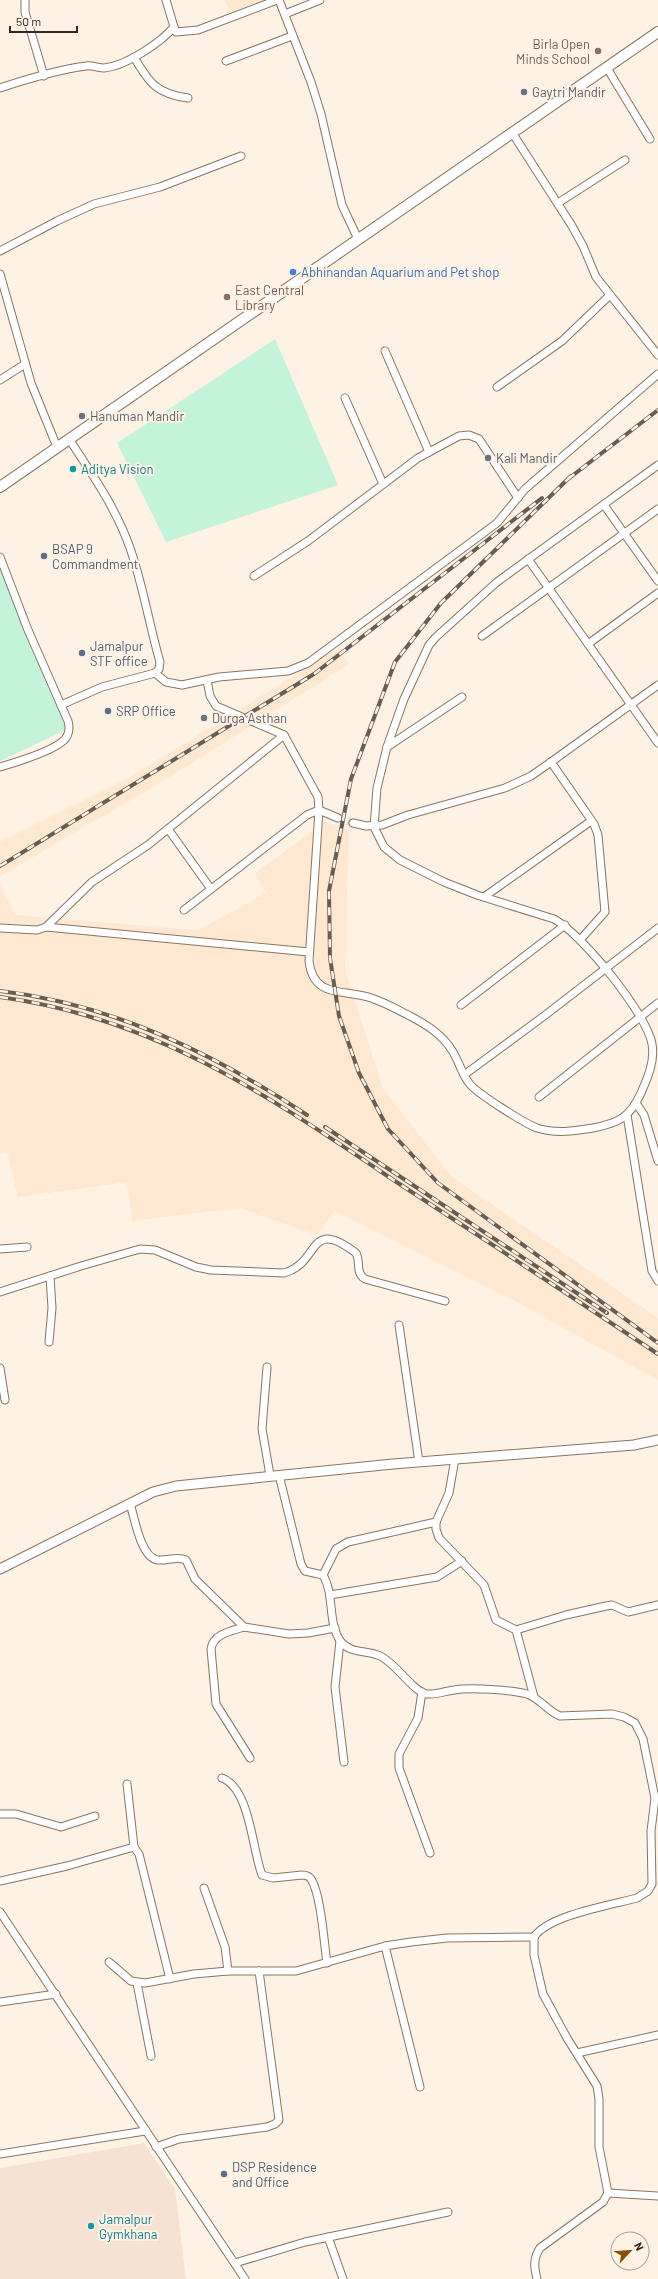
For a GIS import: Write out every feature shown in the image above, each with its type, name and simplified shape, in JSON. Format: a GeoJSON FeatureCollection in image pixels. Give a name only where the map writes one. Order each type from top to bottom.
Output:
{"type":"FeatureCollection","features":[{"type":"Feature","properties":{"kind":"main road"},"geometry":{"type":"LineString","coordinates":[[0,487],[190,358],[358,239],[657,35]]}},
{"type":"Feature","properties":{"kind":"street"},"geometry":{"type":"LineString","coordinates":[[25,0],[26,12],[44,76]]}},
{"type":"Feature","properties":{"kind":"street"},"geometry":{"type":"LineString","coordinates":[[166,0],[176,32],[198,30],[278,0],[285,14],[292,36],[311,82],[321,114],[342,205],[358,239]]}},
{"type":"Feature","properties":{"kind":"street"},"geometry":{"type":"LineString","coordinates":[[285,14],[319,0]]}},
{"type":"Feature","properties":{"kind":"street"},"geometry":{"type":"LineString","coordinates":[[0,88],[22,80],[87,65],[104,68],[134,57],[166,36],[174,27]]}},
{"type":"Feature","properties":{"kind":"street"},"geometry":{"type":"LineString","coordinates":[[226,61],[292,36]]}},
{"type":"Feature","properties":{"kind":"street"},"geometry":{"type":"LineString","coordinates":[[134,57],[149,80],[161,91],[170,96],[188,98]]}},
{"type":"Feature","properties":{"kind":"street"},"geometry":{"type":"LineString","coordinates":[[607,68],[650,139]]}},
{"type":"Feature","properties":{"kind":"street"},"geometry":{"type":"LineString","coordinates":[[512,134],[558,203],[583,246],[592,270],[658,355]]}},
{"type":"Feature","properties":{"kind":"street"},"geometry":{"type":"LineString","coordinates":[[0,251],[57,221],[94,204],[160,187],[242,156]]}},
{"type":"Feature","properties":{"kind":"street"},"geometry":{"type":"LineString","coordinates":[[558,203],[625,160]]}},
{"type":"Feature","properties":{"kind":"street"},"geometry":{"type":"LineString","coordinates":[[0,274],[25,364],[57,447]]}},
{"type":"Feature","properties":{"kind":"street"},"geometry":{"type":"LineString","coordinates":[[497,386],[562,341],[610,295]]}},
{"type":"Feature","properties":{"kind":"street"},"geometry":{"type":"LineString","coordinates":[[385,351],[429,452]]}},
{"type":"Feature","properties":{"kind":"street"},"geometry":{"type":"LineString","coordinates":[[0,380],[25,364]]}},
{"type":"Feature","properties":{"kind":"street"},"geometry":{"type":"LineString","coordinates":[[156,673],[166,682],[182,685],[250,673],[288,671],[308,663],[497,523],[518,498],[658,374]]}},
{"type":"Feature","properties":{"kind":"street"},"geometry":{"type":"LineString","coordinates":[[345,398],[383,484]]}},
{"type":"Feature","properties":{"kind":"street"},"geometry":{"type":"LineString","coordinates":[[254,576],[308,541],[383,484],[429,452],[459,436],[474,436],[479,439],[518,498]]}},
{"type":"Feature","properties":{"kind":"street"},"geometry":{"type":"LineString","coordinates":[[61,705],[102,687],[156,673],[159,669],[160,662],[143,592],[130,548],[111,503],[69,439]]}},
{"type":"Feature","properties":{"kind":"street"},"geometry":{"type":"LineString","coordinates":[[207,680],[210,696],[216,706],[284,735],[318,797],[319,810],[309,952],[310,971],[328,991],[370,998],[427,1025],[442,1037],[453,1051],[464,1075],[474,1089],[536,1128],[567,1132],[605,1126],[619,1121],[627,1115],[636,1103],[646,1082],[653,1054],[650,1036],[640,1017],[605,969],[565,925],[554,919],[484,897],[444,882],[400,860],[384,847],[374,827],[377,788],[387,747],[404,699],[429,645],[497,582],[658,465]]}},
{"type":"Feature","properties":{"kind":"street"},"geometry":{"type":"LineString","coordinates":[[604,505],[658,581]]}},
{"type":"Feature","properties":{"kind":"street"},"geometry":{"type":"LineString","coordinates":[[482,636],[658,509]]}},
{"type":"Feature","properties":{"kind":"street"},"geometry":{"type":"LineString","coordinates":[[0,557],[28,630],[70,728],[63,741],[33,756],[0,767]]}},
{"type":"Feature","properties":{"kind":"street"},"geometry":{"type":"LineString","coordinates":[[528,559],[658,743]]}},
{"type":"Feature","properties":{"kind":"street"},"geometry":{"type":"LineString","coordinates":[[588,644],[658,593]]}},
{"type":"Feature","properties":{"kind":"street"},"geometry":{"type":"LineString","coordinates":[[353,823],[374,827],[408,815],[505,788],[531,776],[631,706],[658,685]]}},
{"type":"Feature","properties":{"kind":"street"},"geometry":{"type":"LineString","coordinates":[[387,747],[462,696]]}},
{"type":"Feature","properties":{"kind":"street"},"geometry":{"type":"LineString","coordinates":[[46,927],[92,882],[148,845],[284,735]]}},
{"type":"Feature","properties":{"kind":"street"},"geometry":{"type":"LineString","coordinates":[[551,762],[591,821],[598,835],[605,912],[580,940]]}},
{"type":"Feature","properties":{"kind":"street"},"geometry":{"type":"LineString","coordinates":[[319,810],[338,818]]}},
{"type":"Feature","properties":{"kind":"street"},"geometry":{"type":"LineString","coordinates":[[184,910],[298,821],[319,810]]}},
{"type":"Feature","properties":{"kind":"street"},"geometry":{"type":"LineString","coordinates":[[484,897],[591,821]]}},
{"type":"Feature","properties":{"kind":"street"},"geometry":{"type":"LineString","coordinates":[[168,829],[211,889]]}},
{"type":"Feature","properties":{"kind":"street"},"geometry":{"type":"LineString","coordinates":[[461,1005],[565,925]]}},
{"type":"Feature","properties":{"kind":"street"},"geometry":{"type":"LineString","coordinates":[[0,928],[37,930],[46,927],[309,952]]}},
{"type":"Feature","properties":{"kind":"street"},"geometry":{"type":"LineString","coordinates":[[464,1075],[658,928]]}},
{"type":"Feature","properties":{"kind":"street"},"geometry":{"type":"LineString","coordinates":[[539,1097],[658,1003]]}},
{"type":"Feature","properties":{"kind":"street"},"geometry":{"type":"LineString","coordinates":[[636,1103],[644,1114],[658,1161]]}},
{"type":"Feature","properties":{"kind":"street"},"geometry":{"type":"LineString","coordinates":[[627,1115],[652,1271],[658,1281]]}},
{"type":"Feature","properties":{"kind":"street"},"geometry":{"type":"LineString","coordinates":[[0,1292],[122,1253],[147,1249],[154,1250],[196,1267],[211,1270],[284,1272],[302,1264],[318,1241],[324,1238],[330,1238],[356,1253],[359,1257],[359,1272],[365,1279],[446,1301]]}},
{"type":"Feature","properties":{"kind":"street"},"geometry":{"type":"LineString","coordinates":[[0,1249],[27,1246]]}},
{"type":"Feature","properties":{"kind":"street"},"geometry":{"type":"LineString","coordinates":[[50,1276],[52,1308],[50,1342]]}},
{"type":"Feature","properties":{"kind":"street"},"geometry":{"type":"LineString","coordinates":[[399,1326],[419,1462]]}},
{"type":"Feature","properties":{"kind":"street"},"geometry":{"type":"LineString","coordinates":[[267,1366],[262,1429],[301,1564],[305,1571],[322,1575],[328,1584],[335,1628],[340,1641],[346,1647],[380,1655],[392,1663],[422,1692],[435,1694],[455,1689],[472,1689],[525,1694],[534,1697],[552,1712],[560,1716],[612,1714],[624,1717],[635,1724],[643,1738],[657,1799],[651,1831],[652,1884],[648,1891],[637,1898],[560,1919],[543,1927],[534,1937],[534,1955],[543,1994],[597,2086],[599,2099],[600,2147],[608,2193],[603,2202],[540,2248],[535,2255],[534,2262],[537,2279]]}},
{"type":"Feature","properties":{"kind":"street"},"geometry":{"type":"LineString","coordinates":[[0,1368],[5,1400]]}},
{"type":"Feature","properties":{"kind":"street"},"geometry":{"type":"LineString","coordinates":[[0,1569],[153,1492],[176,1486],[275,1475],[419,1462],[634,1445],[658,1440]]}},
{"type":"Feature","properties":{"kind":"street"},"geometry":{"type":"LineString","coordinates":[[455,1459],[449,1493],[436,1522],[439,1538],[484,1585],[496,1620],[516,1630],[566,1615],[606,1606],[612,1605],[628,1612],[658,1605]]}},
{"type":"Feature","properties":{"kind":"street"},"geometry":{"type":"LineString","coordinates":[[130,1503],[142,1544],[150,1557],[158,1561],[180,1558],[186,1560],[195,1579],[244,1627]]}},
{"type":"Feature","properties":{"kind":"street"},"geometry":{"type":"LineString","coordinates":[[322,1575],[336,1549],[348,1542],[436,1522]]}},
{"type":"Feature","properties":{"kind":"street"},"geometry":{"type":"LineString","coordinates":[[330,1595],[437,1577],[462,1561]]}},
{"type":"Feature","properties":{"kind":"street"},"geometry":{"type":"LineString","coordinates":[[250,1758],[216,1704],[211,1649],[212,1642],[217,1637],[244,1627],[289,1634],[335,1628]]}},
{"type":"Feature","properties":{"kind":"street"},"geometry":{"type":"LineString","coordinates":[[516,1630],[534,1697]]}},
{"type":"Feature","properties":{"kind":"street"},"geometry":{"type":"LineString","coordinates":[[340,1641],[335,1687],[344,1762]]}},
{"type":"Feature","properties":{"kind":"street"},"geometry":{"type":"LineString","coordinates":[[422,1692],[418,1718],[399,1754],[399,1768],[430,1853]]}},
{"type":"Feature","properties":{"kind":"street"},"geometry":{"type":"LineString","coordinates":[[650,1766],[658,1765]]}},
{"type":"Feature","properties":{"kind":"street"},"geometry":{"type":"LineString","coordinates":[[222,1778],[230,1780],[241,1796],[262,1875],[273,1878],[307,1876],[312,1880],[319,1906],[327,1963]]}},
{"type":"Feature","properties":{"kind":"street"},"geometry":{"type":"LineString","coordinates":[[127,1784],[134,1847],[139,1854],[170,1979]]}},
{"type":"Feature","properties":{"kind":"street"},"geometry":{"type":"LineString","coordinates":[[0,1814],[16,1814],[61,1827],[95,1816]]}},
{"type":"Feature","properties":{"kind":"street"},"geometry":{"type":"LineString","coordinates":[[0,1881],[67,1866],[134,1847]]}},
{"type":"Feature","properties":{"kind":"street"},"geometry":{"type":"LineString","coordinates":[[204,1888],[225,1947],[228,1971]]}},
{"type":"Feature","properties":{"kind":"street"},"geometry":{"type":"LineString","coordinates":[[1,1916],[56,1994],[156,2148],[245,2279]]}},
{"type":"Feature","properties":{"kind":"street"},"geometry":{"type":"LineString","coordinates":[[110,1962],[131,1981],[137,1983],[228,1971],[296,1971],[385,1946],[447,1938],[534,1937]]}},
{"type":"Feature","properties":{"kind":"street"},"geometry":{"type":"LineString","coordinates":[[385,1946],[420,2087]]}},
{"type":"Feature","properties":{"kind":"street"},"geometry":{"type":"LineString","coordinates":[[156,2148],[179,2139],[267,2127],[275,2124],[279,2120],[259,1971]]}},
{"type":"Feature","properties":{"kind":"street"},"geometry":{"type":"LineString","coordinates":[[137,1983],[151,2056]]}},
{"type":"Feature","properties":{"kind":"street"},"geometry":{"type":"LineString","coordinates":[[0,2002],[56,1994]]}},
{"type":"Feature","properties":{"kind":"street"},"geometry":{"type":"LineString","coordinates":[[577,2053],[658,2035]]}},
{"type":"Feature","properties":{"kind":"street"},"geometry":{"type":"LineString","coordinates":[[0,2154],[145,2131]]}},
{"type":"Feature","properties":{"kind":"street"},"geometry":{"type":"LineString","coordinates":[[608,2193],[658,2196]]}},
{"type":"Feature","properties":{"kind":"street"},"geometry":{"type":"LineString","coordinates":[[235,2263],[288,2246],[448,2212]]}},
{"type":"Feature","properties":{"kind":"street"},"geometry":{"type":"LineString","coordinates":[[328,2237],[343,2279]]}},
{"type":"Feature","properties":{"kind":"shaded area"},"geometry":{"type":"Polygon","coordinates":[[[224,0],[267,0],[231,14],[224,0]]]}},
{"type":"Feature","properties":{"kind":"shaded area"},"geometry":{"type":"Polygon","coordinates":[[[339,648],[349,664],[170,777],[0,876],[0,842],[130,777],[339,648]]]}},
{"type":"Feature","properties":{"kind":"shaded area"},"geometry":{"type":"Polygon","coordinates":[[[326,822],[349,830],[345,969],[383,1089],[452,1177],[658,1318],[658,1380],[515,1301],[335,1211],[317,1235],[240,1208],[132,1221],[127,1182],[18,1197],[7,1152],[0,1153],[0,885],[15,915],[198,930],[266,893],[255,873],[326,822]]]}},
{"type":"Feature","properties":{"kind":"shaded area","name":"Jamalpur Gymkhana"},"geometry":{"type":"Polygon","coordinates":[[[144,2143],[175,2189],[186,2279],[0,2279],[0,2168],[144,2143]]]}},
{"type":"Feature","properties":{"kind":"green space"},"geometry":{"type":"Polygon","coordinates":[[[275,339],[338,485],[166,542],[117,443],[275,339]]]}},
{"type":"Feature","properties":{"kind":"green space"},"geometry":{"type":"Polygon","coordinates":[[[0,554],[70,728],[0,761],[0,554]]]}},
{"type":"Feature","properties":{"kind":"tunnel"},"geometry":{"type":"LineString","coordinates":[[338,818],[353,823]]}},
{"type":"Feature","properties":{"kind":"railway"},"geometry":{"type":"LineString","coordinates":[[568,479],[658,410]]}},
{"type":"Feature","properties":{"kind":"railway"},"geometry":{"type":"LineString","coordinates":[[571,476],[441,603],[395,662],[351,779],[329,891],[330,958],[339,1016],[359,1073],[388,1129],[438,1183],[658,1343]]}},
{"type":"Feature","properties":{"kind":"railway"},"geometry":{"type":"LineString","coordinates":[[0,866],[314,674],[542,498]]}},
{"type":"Feature","properties":{"kind":"railway"},"geometry":{"type":"LineString","coordinates":[[0,991],[82,1007],[122,1020],[160,1035],[235,1071],[307,1115]]}},
{"type":"Feature","properties":{"kind":"railway"},"geometry":{"type":"LineString","coordinates":[[0,997],[58,1008],[112,1023],[163,1043],[212,1067],[259,1093],[306,1122],[658,1354]]}},
{"type":"Feature","properties":{"kind":"railway"},"geometry":{"type":"LineString","coordinates":[[325,1127],[607,1313]]}},
{"type":"Feature","properties":{"kind":"place","name":"Birla Open Minds School"},"geometry":{"type":"Point","coordinates":[598,51]}},
{"type":"Feature","properties":{"kind":"place","name":"Gaytri Mandir"},"geometry":{"type":"Point","coordinates":[524,92]}},
{"type":"Feature","properties":{"kind":"place","name":"Abhinandan Aquarium and Pet shop"},"geometry":{"type":"Point","coordinates":[293,272]}},
{"type":"Feature","properties":{"kind":"place","name":"East Central Library"},"geometry":{"type":"Point","coordinates":[227,297]}},
{"type":"Feature","properties":{"kind":"place","name":"Hanuman Mandir"},"geometry":{"type":"Point","coordinates":[82,416]}},
{"type":"Feature","properties":{"kind":"place","name":"Kali Mandir"},"geometry":{"type":"Point","coordinates":[488,458]}},
{"type":"Feature","properties":{"kind":"place","name":"Aditya Vision"},"geometry":{"type":"Point","coordinates":[73,469]}},
{"type":"Feature","properties":{"kind":"place","name":"BSAP 9 Commandment"},"geometry":{"type":"Point","coordinates":[44,556]}},
{"type":"Feature","properties":{"kind":"place","name":"Jamalpur STF office"},"geometry":{"type":"Point","coordinates":[82,653]}},
{"type":"Feature","properties":{"kind":"place","name":"SRP Office"},"geometry":{"type":"Point","coordinates":[108,711]}},
{"type":"Feature","properties":{"kind":"place","name":"Durga Asthan"},"geometry":{"type":"Point","coordinates":[204,718]}},
{"type":"Feature","properties":{"kind":"place","name":"DSP Residence and Office"},"geometry":{"type":"Point","coordinates":[224,2174]}},
{"type":"Feature","properties":{"kind":"place","name":"Jamalpur Gymkhana"},"geometry":{"type":"Point","coordinates":[91,2226]}}]}
